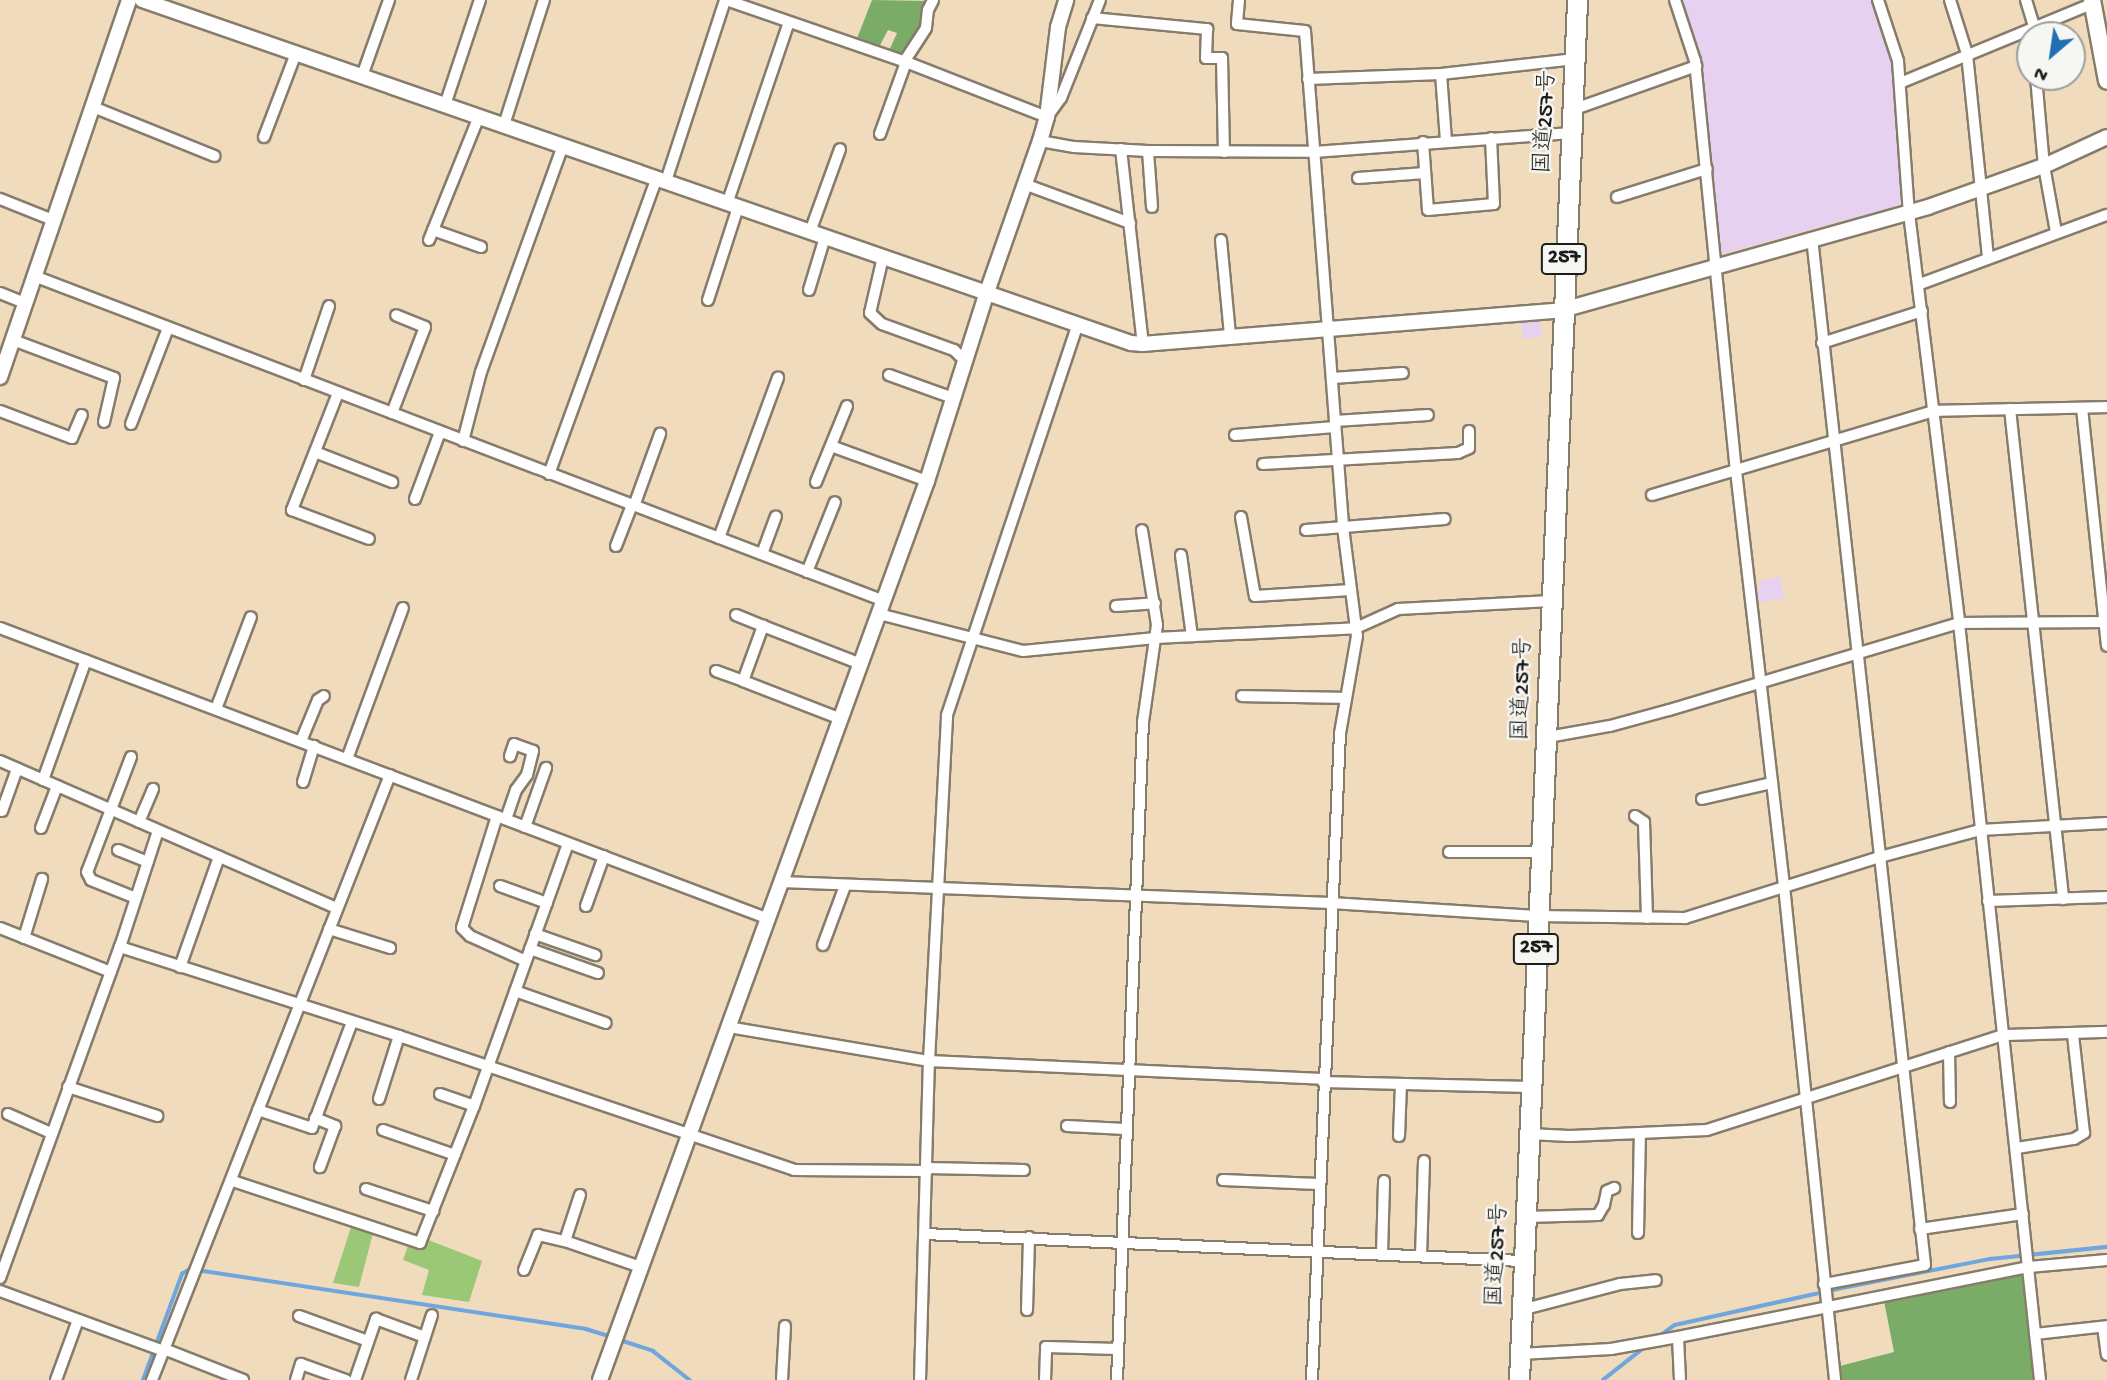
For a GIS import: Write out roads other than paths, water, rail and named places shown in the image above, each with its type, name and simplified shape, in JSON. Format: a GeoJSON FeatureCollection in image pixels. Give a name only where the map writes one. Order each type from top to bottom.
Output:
{"type":"FeatureCollection","features":[{"type":"Feature","properties":{"kind":"highway","name":"国道257号"},"geometry":{"type":"LineString","coordinates":[[1519,1380],[1577,0]]}},
{"type":"Feature","properties":{"kind":"main road"},"geometry":{"type":"LineString","coordinates":[[2092,2],[2102,25],[2106,72]]}},
{"type":"Feature","properties":{"kind":"street"},"geometry":{"type":"LineString","coordinates":[[0,377],[129,0]]}},
{"type":"Feature","properties":{"kind":"street"},"geometry":{"type":"LineString","coordinates":[[142,0],[810,232],[1143,344],[1562,310],[1909,213],[2043,166],[2107,136]]}},
{"type":"Feature","properties":{"kind":"street"},"geometry":{"type":"LineString","coordinates":[[362,76],[389,0]]}},
{"type":"Feature","properties":{"kind":"street"},"geometry":{"type":"LineString","coordinates":[[445,105],[480,0]]}},
{"type":"Feature","properties":{"kind":"street"},"geometry":{"type":"LineString","coordinates":[[504,125],[544,0]]}},
{"type":"Feature","properties":{"kind":"street"},"geometry":{"type":"LineString","coordinates":[[549,474],[662,180],[725,0],[905,62],[1047,117]]}},
{"type":"Feature","properties":{"kind":"street"},"geometry":{"type":"LineString","coordinates":[[880,134],[905,62],[926,28],[928,10],[933,0]]}},
{"type":"Feature","properties":{"kind":"street"},"geometry":{"type":"LineString","coordinates":[[600,1380],[926,481],[1047,117],[1058,27],[1066,0]]}},
{"type":"Feature","properties":{"kind":"street"},"geometry":{"type":"LineString","coordinates":[[1047,117],[1061,98],[1100,0]]}},
{"type":"Feature","properties":{"kind":"street"},"geometry":{"type":"LineString","coordinates":[[1239,0],[1237,24],[1305,31],[1330,328],[1343,527],[1357,636],[1340,733],[1312,1380]]}},
{"type":"Feature","properties":{"kind":"street"},"geometry":{"type":"LineString","coordinates":[[1675,0],[1696,66],[1736,471],[1784,886],[1835,1380]]}},
{"type":"Feature","properties":{"kind":"street"},"geometry":{"type":"LineString","coordinates":[[1878,0],[1898,61],[1909,213],[1920,284],[1959,623],[2040,1380]]}},
{"type":"Feature","properties":{"kind":"street"},"geometry":{"type":"LineString","coordinates":[[1950,0],[1967,54],[1988,258]]}},
{"type":"Feature","properties":{"kind":"street"},"geometry":{"type":"LineString","coordinates":[[2026,0],[2031,21]]}},
{"type":"Feature","properties":{"kind":"street"},"geometry":{"type":"LineString","coordinates":[[2055,21],[2092,2]]}},
{"type":"Feature","properties":{"kind":"street"},"geometry":{"type":"LineString","coordinates":[[1092,18],[1207,29],[1206,58],[1222,58],[1224,152]]}},
{"type":"Feature","properties":{"kind":"street"},"geometry":{"type":"LineString","coordinates":[[708,300],[733,205],[789,22]]}},
{"type":"Feature","properties":{"kind":"street"},"geometry":{"type":"LineString","coordinates":[[1900,83],[1967,54],[2016,38]]}},
{"type":"Feature","properties":{"kind":"street"},"geometry":{"type":"LineString","coordinates":[[264,137],[296,53]]}},
{"type":"Feature","properties":{"kind":"street"},"geometry":{"type":"LineString","coordinates":[[1308,79],[1441,74],[1575,59]]}},
{"type":"Feature","properties":{"kind":"street"},"geometry":{"type":"LineString","coordinates":[[1572,110],[1696,66]]}},
{"type":"Feature","properties":{"kind":"street"},"geometry":{"type":"LineString","coordinates":[[1441,74],[1446,141]]}},
{"type":"Feature","properties":{"kind":"street"},"geometry":{"type":"LineString","coordinates":[[2037,91],[2043,166],[2056,232]]}},
{"type":"Feature","properties":{"kind":"street"},"geometry":{"type":"LineString","coordinates":[[93,107],[214,156]]}},
{"type":"Feature","properties":{"kind":"street"},"geometry":{"type":"LineString","coordinates":[[479,116],[431,235],[481,247]]}},
{"type":"Feature","properties":{"kind":"street"},"geometry":{"type":"LineString","coordinates":[[1040,141],[1148,151],[1314,152],[1571,133]]}},
{"type":"Feature","properties":{"kind":"street"},"geometry":{"type":"LineString","coordinates":[[1423,142],[1428,210],[1494,204],[1491,138]]}},
{"type":"Feature","properties":{"kind":"street"},"geometry":{"type":"LineString","coordinates":[[463,441],[484,361],[563,145]]}},
{"type":"Feature","properties":{"kind":"street"},"geometry":{"type":"LineString","coordinates":[[810,232],[840,149]]}},
{"type":"Feature","properties":{"kind":"street"},"geometry":{"type":"LineString","coordinates":[[1121,149],[1143,344]]}},
{"type":"Feature","properties":{"kind":"street"},"geometry":{"type":"LineString","coordinates":[[1148,151],[1152,207]]}},
{"type":"Feature","properties":{"kind":"street"},"geometry":{"type":"LineString","coordinates":[[1617,197],[1707,169]]}},
{"type":"Feature","properties":{"kind":"street"},"geometry":{"type":"LineString","coordinates":[[1358,178],[1425,173]]}},
{"type":"Feature","properties":{"kind":"street"},"geometry":{"type":"LineString","coordinates":[[1024,184],[1130,223]]}},
{"type":"Feature","properties":{"kind":"street"},"geometry":{"type":"LineString","coordinates":[[0,199],[53,220]]}},
{"type":"Feature","properties":{"kind":"street"},"geometry":{"type":"LineString","coordinates":[[1920,284],[2107,215]]}},
{"type":"Feature","properties":{"kind":"street"},"geometry":{"type":"LineString","coordinates":[[809,290],[825,237]]}},
{"type":"Feature","properties":{"kind":"street"},"geometry":{"type":"LineString","coordinates":[[1812,239],[1851,584],[1855,652],[1925,1265],[1824,1284]]}},
{"type":"Feature","properties":{"kind":"street"},"geometry":{"type":"LineString","coordinates":[[1221,240],[1230,336]]}},
{"type":"Feature","properties":{"kind":"street"},"geometry":{"type":"LineString","coordinates":[[883,257],[870,313],[882,324],[954,350],[965,361]]}},
{"type":"Feature","properties":{"kind":"street"},"geometry":{"type":"LineString","coordinates":[[34,276],[762,554],[881,607],[972,639],[1023,651],[1155,638],[1356,628],[1398,610],[1551,601]]}},
{"type":"Feature","properties":{"kind":"street"},"geometry":{"type":"LineString","coordinates":[[0,293],[25,303]]}},
{"type":"Feature","properties":{"kind":"street"},"geometry":{"type":"LineString","coordinates":[[304,380],[329,306]]}},
{"type":"Feature","properties":{"kind":"street"},"geometry":{"type":"LineString","coordinates":[[1822,343],[1922,311]]}},
{"type":"Feature","properties":{"kind":"street"},"geometry":{"type":"LineString","coordinates":[[392,413],[425,327],[397,315]]}},
{"type":"Feature","properties":{"kind":"street"},"geometry":{"type":"LineString","coordinates":[[919,1380],[929,1061],[947,715],[1078,324]]}},
{"type":"Feature","properties":{"kind":"street"},"geometry":{"type":"LineString","coordinates":[[131,424],[168,328]]}},
{"type":"Feature","properties":{"kind":"street"},"geometry":{"type":"LineString","coordinates":[[13,340],[114,378],[104,422]]}},
{"type":"Feature","properties":{"kind":"street"},"geometry":{"type":"LineString","coordinates":[[1333,378],[1403,373]]}},
{"type":"Feature","properties":{"kind":"street"},"geometry":{"type":"LineString","coordinates":[[889,375],[953,398]]}},
{"type":"Feature","properties":{"kind":"street"},"geometry":{"type":"LineString","coordinates":[[719,538],[778,378]]}},
{"type":"Feature","properties":{"kind":"street"},"geometry":{"type":"LineString","coordinates":[[338,393],[292,510],[369,539]]}},
{"type":"Feature","properties":{"kind":"street"},"geometry":{"type":"LineString","coordinates":[[816,482],[847,406]]}},
{"type":"Feature","properties":{"kind":"street"},"geometry":{"type":"LineString","coordinates":[[1651,495],[1933,411],[2107,407]]}},
{"type":"Feature","properties":{"kind":"street"},"geometry":{"type":"LineString","coordinates":[[2082,408],[2107,646]]}},
{"type":"Feature","properties":{"kind":"street"},"geometry":{"type":"LineString","coordinates":[[2010,409],[2063,898]]}},
{"type":"Feature","properties":{"kind":"street"},"geometry":{"type":"LineString","coordinates":[[0,411],[72,438],[82,415]]}},
{"type":"Feature","properties":{"kind":"street"},"geometry":{"type":"LineString","coordinates":[[1235,435],[1428,415]]}},
{"type":"Feature","properties":{"kind":"street"},"geometry":{"type":"LineString","coordinates":[[1263,464],[1464,452],[1469,449],[1469,431]]}},
{"type":"Feature","properties":{"kind":"street"},"geometry":{"type":"LineString","coordinates":[[415,499],[440,432]]}},
{"type":"Feature","properties":{"kind":"street"},"geometry":{"type":"LineString","coordinates":[[616,547],[660,434]]}},
{"type":"Feature","properties":{"kind":"street"},"geometry":{"type":"LineString","coordinates":[[831,446],[926,481]]}},
{"type":"Feature","properties":{"kind":"street"},"geometry":{"type":"LineString","coordinates":[[315,452],[392,482]]}},
{"type":"Feature","properties":{"kind":"street"},"geometry":{"type":"LineString","coordinates":[[807,572],[835,502]]}},
{"type":"Feature","properties":{"kind":"street"},"geometry":{"type":"LineString","coordinates":[[762,554],[776,516]]}},
{"type":"Feature","properties":{"kind":"street"},"geometry":{"type":"LineString","coordinates":[[1241,517],[1255,596],[1351,590]]}},
{"type":"Feature","properties":{"kind":"street"},"geometry":{"type":"LineString","coordinates":[[1306,530],[1445,519]]}},
{"type":"Feature","properties":{"kind":"street"},"geometry":{"type":"LineString","coordinates":[[1117,1380],[1127,1069],[1143,722],[1155,638],[1155,603],[1143,530]]}},
{"type":"Feature","properties":{"kind":"street"},"geometry":{"type":"LineString","coordinates":[[1181,555],[1192,636]]}},
{"type":"Feature","properties":{"kind":"street"},"geometry":{"type":"LineString","coordinates":[[1116,606],[1155,603]]}},
{"type":"Feature","properties":{"kind":"street"},"geometry":{"type":"LineString","coordinates":[[347,759],[403,608]]}},
{"type":"Feature","properties":{"kind":"street"},"geometry":{"type":"LineString","coordinates":[[736,615],[861,664]]}},
{"type":"Feature","properties":{"kind":"street"},"geometry":{"type":"LineString","coordinates":[[216,709],[251,617]]}},
{"type":"Feature","properties":{"kind":"street"},"geometry":{"type":"LineString","coordinates":[[1548,737],[1610,726],[1959,623],[2105,622]]}},
{"type":"Feature","properties":{"kind":"street"},"geometry":{"type":"LineString","coordinates":[[743,681],[763,626]]}},
{"type":"Feature","properties":{"kind":"street"},"geometry":{"type":"LineString","coordinates":[[0,628],[769,919]]}},
{"type":"Feature","properties":{"kind":"street"},"geometry":{"type":"LineString","coordinates":[[43,780],[86,660]]}},
{"type":"Feature","properties":{"kind":"street"},"geometry":{"type":"LineString","coordinates":[[716,671],[841,719]]}},
{"type":"Feature","properties":{"kind":"street"},"geometry":{"type":"LineString","coordinates":[[301,741],[318,701],[324,696]]}},
{"type":"Feature","properties":{"kind":"street"},"geometry":{"type":"LineString","coordinates":[[1242,696],[1346,698]]}},
{"type":"Feature","properties":{"kind":"street"},"geometry":{"type":"LineString","coordinates":[[510,756],[514,744],[533,751],[527,775],[502,818],[462,928],[470,936],[526,961]]}},
{"type":"Feature","properties":{"kind":"street"},"geometry":{"type":"LineString","coordinates":[[303,782],[314,746]]}},
{"type":"Feature","properties":{"kind":"street"},"geometry":{"type":"LineString","coordinates":[[131,757],[87,872],[90,880],[136,898]]}},
{"type":"Feature","properties":{"kind":"street"},"geometry":{"type":"LineString","coordinates":[[0,761],[337,908]]}},
{"type":"Feature","properties":{"kind":"street"},"geometry":{"type":"LineString","coordinates":[[526,827],[546,768]]}},
{"type":"Feature","properties":{"kind":"street"},"geometry":{"type":"LineString","coordinates":[[2,811],[17,769]]}},
{"type":"Feature","properties":{"kind":"street"},"geometry":{"type":"LineString","coordinates":[[152,1380],[159,1349],[233,1181],[298,1005],[390,775]]}},
{"type":"Feature","properties":{"kind":"street"},"geometry":{"type":"LineString","coordinates":[[1702,799],[1772,783]]}},
{"type":"Feature","properties":{"kind":"street"},"geometry":{"type":"LineString","coordinates":[[41,828],[57,786]]}},
{"type":"Feature","properties":{"kind":"street"},"geometry":{"type":"LineString","coordinates":[[139,822],[153,789]]}},
{"type":"Feature","properties":{"kind":"street"},"geometry":{"type":"LineString","coordinates":[[1635,816],[1644,822],[1647,918]]}},
{"type":"Feature","properties":{"kind":"street"},"geometry":{"type":"LineString","coordinates":[[781,882],[1331,903],[1537,916],[1685,918],[1880,857],[1980,830],[2107,823]]}},
{"type":"Feature","properties":{"kind":"street"},"geometry":{"type":"LineString","coordinates":[[0,1278],[120,947],[158,831]]}},
{"type":"Feature","properties":{"kind":"street"},"geometry":{"type":"LineString","coordinates":[[233,1181],[420,1242],[474,1106],[568,844]]}},
{"type":"Feature","properties":{"kind":"street"},"geometry":{"type":"LineString","coordinates":[[118,850],[148,862]]}},
{"type":"Feature","properties":{"kind":"street"},"geometry":{"type":"LineString","coordinates":[[1450,852],[1540,852]]}},
{"type":"Feature","properties":{"kind":"street"},"geometry":{"type":"LineString","coordinates":[[586,906],[604,856]]}},
{"type":"Feature","properties":{"kind":"street"},"geometry":{"type":"LineString","coordinates":[[180,967],[219,857]]}},
{"type":"Feature","properties":{"kind":"street"},"geometry":{"type":"LineString","coordinates":[[24,938],[42,879]]}},
{"type":"Feature","properties":{"kind":"street"},"geometry":{"type":"LineString","coordinates":[[500,886],[547,903]]}},
{"type":"Feature","properties":{"kind":"street"},"geometry":{"type":"LineString","coordinates":[[823,945],[845,886]]}},
{"type":"Feature","properties":{"kind":"street"},"geometry":{"type":"LineString","coordinates":[[1988,901],[2107,897]]}},
{"type":"Feature","properties":{"kind":"street"},"geometry":{"type":"LineString","coordinates":[[0,928],[111,972]]}},
{"type":"Feature","properties":{"kind":"street"},"geometry":{"type":"LineString","coordinates":[[329,929],[390,948]]}},
{"type":"Feature","properties":{"kind":"street"},"geometry":{"type":"LineString","coordinates":[[536,934],[595,955]]}},
{"type":"Feature","properties":{"kind":"street"},"geometry":{"type":"LineString","coordinates":[[120,947],[399,1036],[794,1170],[1024,1170]]}},
{"type":"Feature","properties":{"kind":"street"},"geometry":{"type":"LineString","coordinates":[[530,949],[598,973]]}},
{"type":"Feature","properties":{"kind":"street"},"geometry":{"type":"LineString","coordinates":[[515,991],[606,1023]]}},
{"type":"Feature","properties":{"kind":"street"},"geometry":{"type":"LineString","coordinates":[[258,1111],[312,1128],[352,1022]]}},
{"type":"Feature","properties":{"kind":"street"},"geometry":{"type":"LineString","coordinates":[[728,1027],[929,1061],[1323,1081],[1531,1087]]}},
{"type":"Feature","properties":{"kind":"street"},"geometry":{"type":"LineString","coordinates":[[1530,1134],[1707,1130],[1805,1101],[2003,1035],[2107,1032]]}},
{"type":"Feature","properties":{"kind":"street"},"geometry":{"type":"LineString","coordinates":[[2017,1147],[2074,1139],[2084,1133],[2073,1035]]}},
{"type":"Feature","properties":{"kind":"street"},"geometry":{"type":"LineString","coordinates":[[379,1099],[399,1036]]}},
{"type":"Feature","properties":{"kind":"street"},"geometry":{"type":"LineString","coordinates":[[1949,1052],[1950,1102]]}},
{"type":"Feature","properties":{"kind":"street"},"geometry":{"type":"LineString","coordinates":[[1399,1136],[1401,1084]]}},
{"type":"Feature","properties":{"kind":"street"},"geometry":{"type":"LineString","coordinates":[[68,1087],[157,1116]]}},
{"type":"Feature","properties":{"kind":"street"},"geometry":{"type":"LineString","coordinates":[[440,1094],[474,1106]]}},
{"type":"Feature","properties":{"kind":"street"},"geometry":{"type":"LineString","coordinates":[[8,1114],[51,1133]]}},
{"type":"Feature","properties":{"kind":"street"},"geometry":{"type":"LineString","coordinates":[[315,1118],[335,1126],[320,1167]]}},
{"type":"Feature","properties":{"kind":"street"},"geometry":{"type":"LineString","coordinates":[[1067,1126],[1125,1129]]}},
{"type":"Feature","properties":{"kind":"street"},"geometry":{"type":"LineString","coordinates":[[383,1130],[455,1155]]}},
{"type":"Feature","properties":{"kind":"street"},"geometry":{"type":"LineString","coordinates":[[1638,1233],[1640,1133]]}},
{"type":"Feature","properties":{"kind":"street"},"geometry":{"type":"LineString","coordinates":[[1420,1256],[1424,1161]]}},
{"type":"Feature","properties":{"kind":"street"},"geometry":{"type":"LineString","coordinates":[[1223,1180],[1320,1184]]}},
{"type":"Feature","properties":{"kind":"street"},"geometry":{"type":"LineString","coordinates":[[1382,1254],[1384,1181]]}},
{"type":"Feature","properties":{"kind":"street"},"geometry":{"type":"LineString","coordinates":[[1525,1217],[1598,1215],[1606,1191],[1614,1188]]}},
{"type":"Feature","properties":{"kind":"street"},"geometry":{"type":"LineString","coordinates":[[366,1189],[433,1210]]}},
{"type":"Feature","properties":{"kind":"street"},"geometry":{"type":"LineString","coordinates":[[565,1241],[580,1195]]}},
{"type":"Feature","properties":{"kind":"street"},"geometry":{"type":"LineString","coordinates":[[1920,1229],[2022,1214]]}},
{"type":"Feature","properties":{"kind":"street"},"geometry":{"type":"LineString","coordinates":[[925,1234],[1523,1261]]}},
{"type":"Feature","properties":{"kind":"street"},"geometry":{"type":"LineString","coordinates":[[524,1270],[538,1235],[565,1241],[641,1267]]}},
{"type":"Feature","properties":{"kind":"street"},"geometry":{"type":"LineString","coordinates":[[1027,1310],[1029,1237]]}},
{"type":"Feature","properties":{"kind":"street"},"geometry":{"type":"LineString","coordinates":[[1520,1354],[1636,1345],[2029,1267],[2107,1260]]}},
{"type":"Feature","properties":{"kind":"street"},"geometry":{"type":"LineString","coordinates":[[1521,1310],[1620,1283],[1656,1280]]}},
{"type":"Feature","properties":{"kind":"street"},"geometry":{"type":"LineString","coordinates":[[0,1291],[243,1380]]}},
{"type":"Feature","properties":{"kind":"street"},"geometry":{"type":"LineString","coordinates":[[411,1380],[432,1315]]}},
{"type":"Feature","properties":{"kind":"street"},"geometry":{"type":"LineString","coordinates":[[299,1316],[368,1341]]}},
{"type":"Feature","properties":{"kind":"street"},"geometry":{"type":"LineString","coordinates":[[355,1380],[376,1318],[425,1337]]}},
{"type":"Feature","properties":{"kind":"street"},"geometry":{"type":"LineString","coordinates":[[56,1380],[78,1320]]}},
{"type":"Feature","properties":{"kind":"street"},"geometry":{"type":"LineString","coordinates":[[782,1380],[785,1325]]}},
{"type":"Feature","properties":{"kind":"street"},"geometry":{"type":"LineString","coordinates":[[2035,1334],[2105,1326],[2107,1355]]}},
{"type":"Feature","properties":{"kind":"street"},"geometry":{"type":"LineString","coordinates":[[1678,1336],[1680,1380]]}},
{"type":"Feature","properties":{"kind":"street"},"geometry":{"type":"LineString","coordinates":[[1045,1380],[1046,1347],[1118,1349]]}},
{"type":"Feature","properties":{"kind":"street"},"geometry":{"type":"LineString","coordinates":[[296,1380],[301,1364],[346,1380]]}},
{"type":"Feature","properties":{"kind":"waterway"},"geometry":{"type":"LineString","coordinates":[[1657,1338],[1675,1325],[1837,1289],[1990,1259],[2107,1247]]}},
{"type":"Feature","properties":{"kind":"waterway"},"geometry":{"type":"LineString","coordinates":[[143,1380],[182,1274],[190,1269],[586,1329],[612,1337]]}},
{"type":"Feature","properties":{"kind":"waterway"},"geometry":{"type":"LineString","coordinates":[[620,1340],[653,1351],[690,1380]]}},
{"type":"Feature","properties":{"kind":"waterway"},"geometry":{"type":"LineString","coordinates":[[1603,1380],[1645,1347]]}}]}
